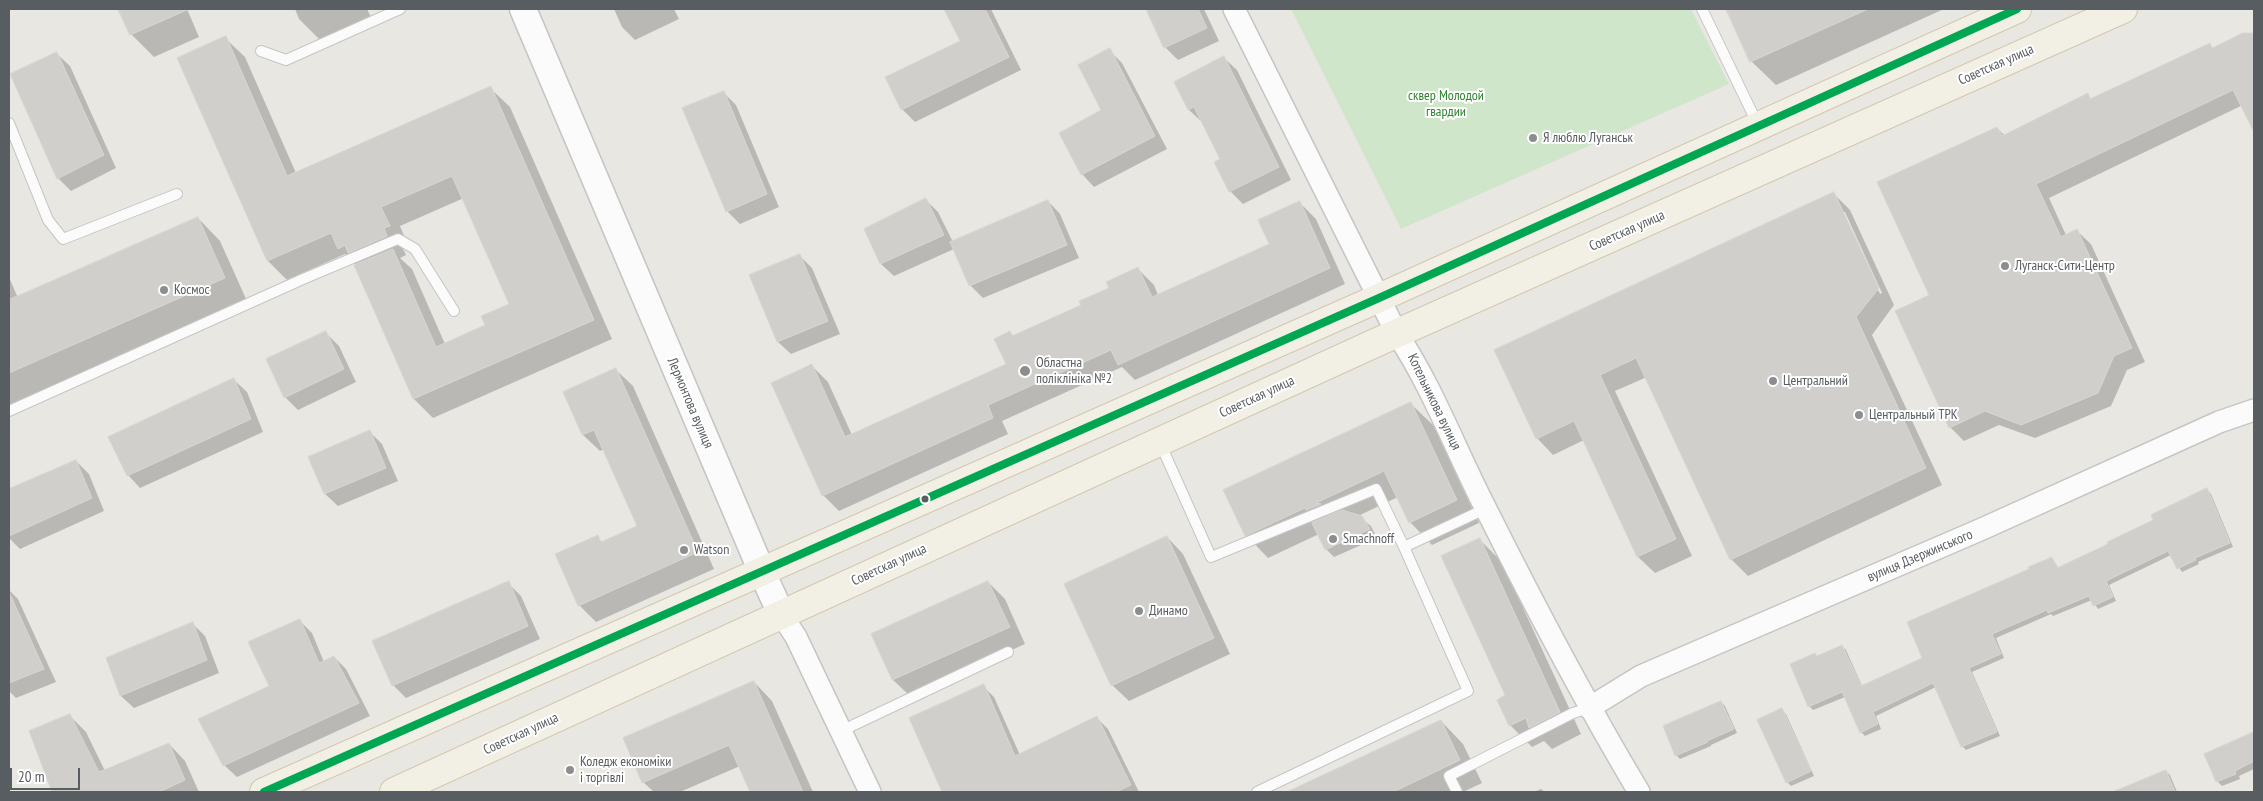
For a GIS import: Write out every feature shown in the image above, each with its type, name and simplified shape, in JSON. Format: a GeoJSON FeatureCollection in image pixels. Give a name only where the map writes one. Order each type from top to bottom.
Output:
{"type":"FeatureCollection","features":[{"type":"Feature","properties":{"kind":"main road"},"geometry":{"type":"LineString","coordinates":[[264,792],[1379,298],[2017,9]]}},
{"type":"Feature","properties":{"kind":"main road","name":"Советская улица"},"geometry":{"type":"LineString","coordinates":[[394,792],[1397,334],[2124,9]]}},
{"type":"Feature","properties":{"kind":"street","name":"Лермонтова вулиця"},"geometry":{"type":"LineString","coordinates":[[523,9],[762,572],[782,614],[796,637],[870,792]]}},
{"type":"Feature","properties":{"kind":"street","name":"Котельникова вулиця"},"geometry":{"type":"LineString","coordinates":[[1234,9],[1397,334],[1411,355],[1429,390],[1485,509],[1589,708],[1639,792]]}},
{"type":"Feature","properties":{"kind":"street","name":"вулиця Дзержинського"},"geometry":{"type":"LineString","coordinates":[[1589,708],[1641,676],[1982,529],[2219,422],[2254,410]]}},
{"type":"Feature","properties":{"kind":"lane"},"geometry":{"type":"LineString","coordinates":[[262,51],[286,60],[400,9]]}},
{"type":"Feature","properties":{"kind":"lane"},"geometry":{"type":"LineString","coordinates":[[1702,9],[1759,126]]}},
{"type":"Feature","properties":{"kind":"lane"},"geometry":{"type":"LineString","coordinates":[[9,123],[48,220],[62,240],[177,194]]}},
{"type":"Feature","properties":{"kind":"lane"},"geometry":{"type":"LineString","coordinates":[[9,411],[303,279],[398,239],[415,249],[454,311]]}},
{"type":"Feature","properties":{"kind":"lane"},"geometry":{"type":"LineString","coordinates":[[1160,442],[1211,557],[1376,489],[1468,691],[1258,792]]}},
{"type":"Feature","properties":{"kind":"lane"},"geometry":{"type":"LineString","coordinates":[[1404,547],[1485,509]]}},
{"type":"Feature","properties":{"kind":"lane"},"geometry":{"type":"LineString","coordinates":[[841,731],[1008,652]]}},
{"type":"Feature","properties":{"kind":"lane"},"geometry":{"type":"LineString","coordinates":[[1457,792],[1449,776],[1573,714],[1589,708]]}},
{"type":"Feature","properties":{"kind":"green space","name":"сквер Молодой гвардии"},"geometry":{"type":"Polygon","coordinates":[[[1291,9],[1691,9],[1729,84],[1401,229],[1291,9]]]}},
{"type":"Feature","properties":{"kind":"building"},"geometry":{"type":"Polygon","coordinates":[[[118,9],[189,9],[130,35],[118,9]]]}},
{"type":"Feature","properties":{"kind":"building"},"geometry":{"type":"Polygon","coordinates":[[[944,9],[985,9],[1009,57],[901,110],[885,77],[960,41],[944,9]]]}},
{"type":"Feature","properties":{"kind":"building"},"geometry":{"type":"Polygon","coordinates":[[[1146,9],[1198,9],[1207,28],[1164,48],[1146,9]]]}},
{"type":"Feature","properties":{"kind":"building"},"geometry":{"type":"Polygon","coordinates":[[[1726,9],[1868,9],[1750,62],[1726,9]]]}},
{"type":"Feature","properties":{"kind":"building","name":"Луганск-Сити-Центр"},"geometry":{"type":"Polygon","coordinates":[[[2243,33],[2254,33],[2254,132],[2233,90],[2036,184],[2061,237],[2077,229],[2132,348],[2114,356],[2098,393],[2021,425],[1985,411],[1949,428],[1895,311],[1929,295],[1877,182],[1997,127],[2002,136],[2088,93],[2090,99],[2210,43],[2212,48],[2243,33]]]}},
{"type":"Feature","properties":{"kind":"building"},"geometry":{"type":"Polygon","coordinates":[[[226,36],[287,176],[491,86],[594,320],[413,399],[354,265],[393,249],[436,347],[485,325],[481,316],[509,304],[452,176],[381,207],[390,226],[384,228],[387,236],[348,253],[345,245],[338,249],[331,233],[267,261],[177,58],[226,36]]]}},
{"type":"Feature","properties":{"kind":"building"},"geometry":{"type":"Polygon","coordinates":[[[1110,48],[1155,136],[1081,175],[1059,133],[1101,110],[1078,65],[1110,48]]]}},
{"type":"Feature","properties":{"kind":"building"},"geometry":{"type":"Polygon","coordinates":[[[57,52],[104,155],[57,179],[10,74],[57,52]]]}},
{"type":"Feature","properties":{"kind":"building"},"geometry":{"type":"Polygon","coordinates":[[[1224,56],[1279,167],[1229,192],[1214,162],[1220,159],[1194,107],[1188,110],[1174,82],[1224,56]]]}},
{"type":"Feature","properties":{"kind":"building"},"geometry":{"type":"Polygon","coordinates":[[[724,91],[767,194],[726,212],[682,108],[724,91]]]}},
{"type":"Feature","properties":{"kind":"building","name":"Центральний"},"geometry":{"type":"Polygon","coordinates":[[[1834,192],[1879,288],[1856,317],[1926,468],[1730,560],[1636,358],[1600,375],[1676,539],[1637,557],[1574,421],[1536,439],[1494,350],[1834,192]]]}},
{"type":"Feature","properties":{"kind":"building"},"geometry":{"type":"Polygon","coordinates":[[[926,198],[944,235],[880,264],[864,229],[926,198]]]}},
{"type":"Feature","properties":{"kind":"building"},"geometry":{"type":"Polygon","coordinates":[[[1048,200],[1067,245],[969,286],[950,242],[1048,200]]]}},
{"type":"Feature","properties":{"kind":"building"},"geometry":{"type":"Polygon","coordinates":[[[1300,201],[1330,268],[1118,365],[1111,350],[988,405],[993,418],[822,496],[771,383],[812,364],[845,437],[1006,364],[994,339],[1010,331],[1012,336],[1081,305],[1079,301],[1109,288],[1106,282],[1138,267],[1152,297],[1269,244],[1258,220],[1300,201]]]}},
{"type":"Feature","properties":{"kind":"building"},"geometry":{"type":"Polygon","coordinates":[[[198,217],[225,278],[9,373],[9,300],[198,217]]]}},
{"type":"Feature","properties":{"kind":"building"},"geometry":{"type":"Polygon","coordinates":[[[800,254],[828,321],[777,342],[749,275],[800,254]]]}},
{"type":"Feature","properties":{"kind":"building"},"geometry":{"type":"Polygon","coordinates":[[[326,331],[344,369],[284,398],[266,359],[326,331]]]}},
{"type":"Feature","properties":{"kind":"building"},"geometry":{"type":"Polygon","coordinates":[[[616,368],[698,552],[578,606],[555,554],[598,535],[601,542],[637,526],[594,430],[582,435],[563,392],[616,368]]]}},
{"type":"Feature","properties":{"kind":"building"},"geometry":{"type":"Polygon","coordinates":[[[234,378],[251,419],[127,476],[108,437],[234,378]]]}},
{"type":"Feature","properties":{"kind":"building"},"geometry":{"type":"Polygon","coordinates":[[[1411,402],[1457,500],[1409,523],[1384,471],[1316,503],[1321,504],[1306,510],[1305,508],[1245,536],[1223,490],[1411,402]]]}},
{"type":"Feature","properties":{"kind":"building"},"geometry":{"type":"Polygon","coordinates":[[[370,430],[386,468],[324,494],[308,457],[370,430]]]}},
{"type":"Feature","properties":{"kind":"building"},"geometry":{"type":"Polygon","coordinates":[[[76,460],[92,498],[9,536],[9,489],[76,460]]]}},
{"type":"Feature","properties":{"kind":"building"},"geometry":{"type":"Polygon","coordinates":[[[2207,488],[2230,543],[2195,558],[2196,560],[2177,569],[2168,551],[2106,581],[2113,597],[2093,606],[2089,596],[2048,613],[2047,610],[1992,634],[2001,654],[1969,668],[1997,732],[1961,747],[1933,683],[1873,712],[1878,724],[1860,733],[1842,692],[1808,707],[1790,664],[1815,653],[1817,656],[1842,645],[1861,686],[1922,658],[1907,622],[2029,569],[2028,567],[2052,557],[2057,568],[2153,520],[2151,515],[2207,488]]]}},
{"type":"Feature","properties":{"kind":"building","name":"Smachnoff"},"geometry":{"type":"Polygon","coordinates":[[[1342,510],[1362,516],[1370,529],[1325,550],[1312,523],[1342,510]]]}},
{"type":"Feature","properties":{"kind":"building","name":"Динамо"},"geometry":{"type":"Polygon","coordinates":[[[1167,536],[1214,638],[1111,686],[1064,584],[1167,536]]]}},
{"type":"Feature","properties":{"kind":"building"},"geometry":{"type":"Polygon","coordinates":[[[1480,538],[1560,712],[1529,728],[1526,718],[1509,726],[1497,700],[1505,695],[1441,556],[1480,538]]]}},
{"type":"Feature","properties":{"kind":"building"},"geometry":{"type":"Polygon","coordinates":[[[509,581],[528,626],[392,686],[372,641],[509,581]]]}},
{"type":"Feature","properties":{"kind":"building"},"geometry":{"type":"Polygon","coordinates":[[[988,581],[1010,627],[892,680],[871,634],[988,581]]]}},
{"type":"Feature","properties":{"kind":"building"},"geometry":{"type":"Polygon","coordinates":[[[9,592],[44,669],[9,683],[9,592]]]}},
{"type":"Feature","properties":{"kind":"building"},"geometry":{"type":"Polygon","coordinates":[[[300,619],[319,663],[334,656],[359,703],[223,766],[198,719],[269,686],[248,642],[300,619]]]}},
{"type":"Feature","properties":{"kind":"building"},"geometry":{"type":"Polygon","coordinates":[[[193,622],[207,660],[120,696],[106,658],[193,622]]]}},
{"type":"Feature","properties":{"kind":"building"},"geometry":{"type":"Polygon","coordinates":[[[754,681],[803,792],[750,792],[729,745],[642,783],[623,738],[754,681]]]}},
{"type":"Feature","properties":{"kind":"building"},"geometry":{"type":"Polygon","coordinates":[[[984,684],[1015,756],[1097,716],[1131,785],[1116,792],[942,792],[909,718],[984,684]]]}},
{"type":"Feature","properties":{"kind":"building"},"geometry":{"type":"Polygon","coordinates":[[[1721,701],[1734,729],[1675,756],[1663,726],[1721,701]]]}},
{"type":"Feature","properties":{"kind":"building"},"geometry":{"type":"Polygon","coordinates":[[[1782,708],[1811,771],[1786,783],[1757,720],[1782,708]]]}},
{"type":"Feature","properties":{"kind":"building"},"geometry":{"type":"Polygon","coordinates":[[[70,714],[99,772],[169,743],[185,780],[159,792],[52,792],[29,731],[70,714]]]}},
{"type":"Feature","properties":{"kind":"building"},"geometry":{"type":"Polygon","coordinates":[[[1441,720],[1460,760],[1393,792],[1287,792],[1441,720]]]}},
{"type":"Feature","properties":{"kind":"building"},"geometry":{"type":"Polygon","coordinates":[[[2254,732],[2254,761],[2235,771],[2236,774],[2216,782],[2204,754],[2254,732]]]}},
{"type":"Feature","properties":{"kind":"building"},"geometry":{"type":"Polygon","coordinates":[[[2166,770],[2175,792],[2113,792],[2166,770]]]}},
{"type":"Feature","properties":{"kind":"transit line"},"geometry":{"type":"LineString","coordinates":[[264,792],[1379,298],[2017,9]]}},
{"type":"Feature","properties":{"kind":"place","name":"Я люблю Луганськ"},"geometry":{"type":"Point","coordinates":[1533,138]}},
{"type":"Feature","properties":{"kind":"place","name":"Луганск-Сити-Центр"},"geometry":{"type":"Point","coordinates":[2005,266]}},
{"type":"Feature","properties":{"kind":"place","name":"Космос"},"geometry":{"type":"Point","coordinates":[164,290]}},
{"type":"Feature","properties":{"kind":"place","name":"Областна поліклініка №2"},"geometry":{"type":"Point","coordinates":[1025,371]}},
{"type":"Feature","properties":{"kind":"place","name":"Центральний"},"geometry":{"type":"Point","coordinates":[1773,381]}},
{"type":"Feature","properties":{"kind":"place","name":"Центральный ТРК"},"geometry":{"type":"Point","coordinates":[1859,415]}},
{"type":"Feature","properties":{"kind":"place","name":"Smachnoff"},"geometry":{"type":"Point","coordinates":[1333,539]}},
{"type":"Feature","properties":{"kind":"place","name":"Watson"},"geometry":{"type":"Point","coordinates":[684,550]}},
{"type":"Feature","properties":{"kind":"place","name":"Динамо"},"geometry":{"type":"Point","coordinates":[1139,611]}},
{"type":"Feature","properties":{"kind":"place","name":"Коледж економіки і торгівлі"},"geometry":{"type":"Point","coordinates":[570,770]}}]}
